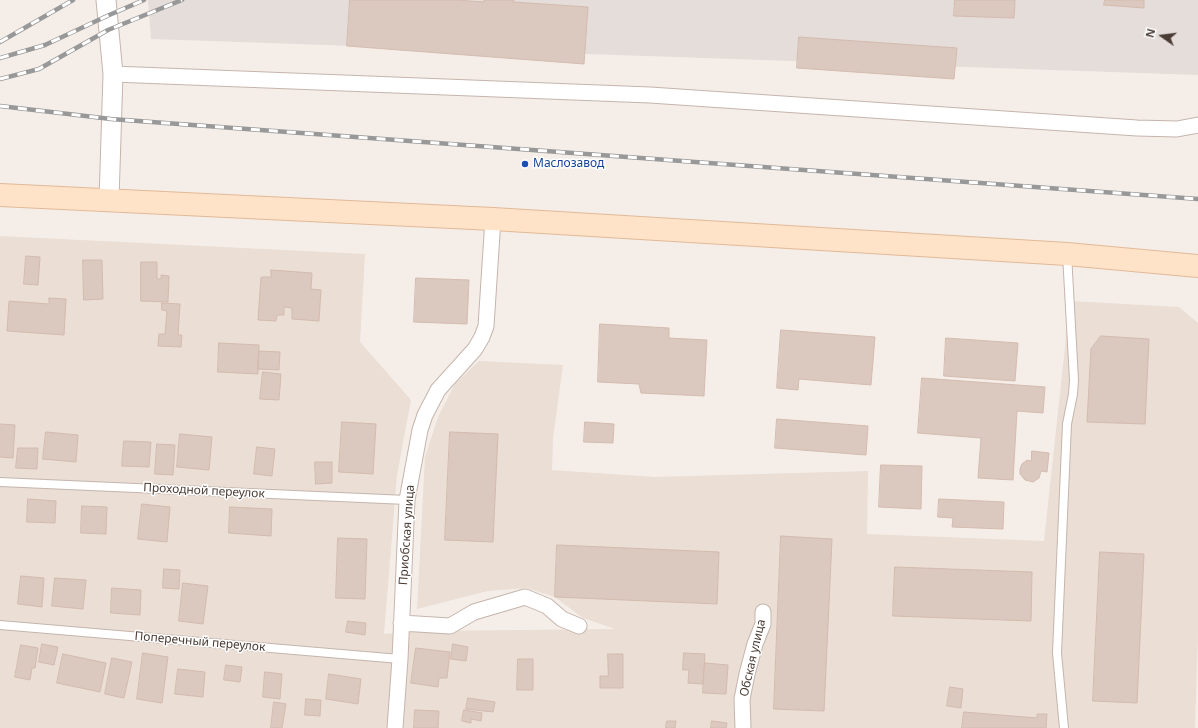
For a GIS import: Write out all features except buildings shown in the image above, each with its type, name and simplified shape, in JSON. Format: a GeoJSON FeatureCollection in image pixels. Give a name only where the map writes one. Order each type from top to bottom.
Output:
{"type":"FeatureCollection","features":[{"type":"Feature","properties":{"kind":"main road"},"geometry":{"type":"LineString","coordinates":[[0,195],[493,219],[1067,254],[1198,266]]}},
{"type":"Feature","properties":{"kind":"street"},"geometry":{"type":"LineString","coordinates":[[106,0],[113,74],[109,200]]}},
{"type":"Feature","properties":{"kind":"street"},"geometry":{"type":"LineString","coordinates":[[113,74],[650,95],[1137,128],[1176,129],[1198,125]]}},
{"type":"Feature","properties":{"kind":"street","name":"Приобская улица"},"geometry":{"type":"LineString","coordinates":[[395,728],[402,623],[407,500],[420,430],[425,415],[438,390],[475,349],[486,326],[493,219]]}},
{"type":"Feature","properties":{"kind":"street"},"geometry":{"type":"LineString","coordinates":[[402,623],[450,626],[474,612],[525,597],[547,606],[562,619],[579,626]]}},
{"type":"Feature","properties":{"kind":"street","name":"Обская улица"},"geometry":{"type":"LineString","coordinates":[[743,728],[742,699],[747,674],[762,624],[763,612]]}},
{"type":"Feature","properties":{"kind":"lane"},"geometry":{"type":"LineString","coordinates":[[1064,728],[1057,653],[1067,424],[1073,394],[1074,380],[1067,254]]}},
{"type":"Feature","properties":{"kind":"lane","name":"Проходной переулок"},"geometry":{"type":"LineString","coordinates":[[0,482],[407,500]]}},
{"type":"Feature","properties":{"kind":"lane","name":"Поперечный переулок"},"geometry":{"type":"LineString","coordinates":[[0,625],[400,659]]}},
{"type":"Feature","properties":{"kind":"shaded area"},"geometry":{"type":"Polygon","coordinates":[[[148,0],[1198,0],[1198,75],[151,39],[148,0]]]}},
{"type":"Feature","properties":{"kind":"shaded area"},"geometry":{"type":"Polygon","coordinates":[[[0,236],[365,254],[360,342],[411,400],[397,475],[384,634],[427,631],[615,629],[583,618],[555,597],[526,588],[488,591],[417,609],[425,457],[438,417],[455,384],[479,361],[563,365],[553,438],[552,470],[655,477],[868,471],[867,534],[1044,541],[1070,301],[1179,307],[1198,323],[1198,635],[1195,728],[0,728],[0,236]]]}},
{"type":"Feature","properties":{"kind":"railway"},"geometry":{"type":"LineString","coordinates":[[0,42],[73,0]]}},
{"type":"Feature","properties":{"kind":"railway"},"geometry":{"type":"LineString","coordinates":[[0,58],[45,45],[144,0]]}},
{"type":"Feature","properties":{"kind":"railway"},"geometry":{"type":"LineString","coordinates":[[0,79],[39,69],[108,30],[182,0]]}},
{"type":"Feature","properties":{"kind":"railway"},"geometry":{"type":"LineString","coordinates":[[0,106],[111,119],[1198,199]]}},
{"type":"Feature","properties":{"kind":"place","name":"Маслозавод"},"geometry":{"type":"Point","coordinates":[525,164]}}]}
